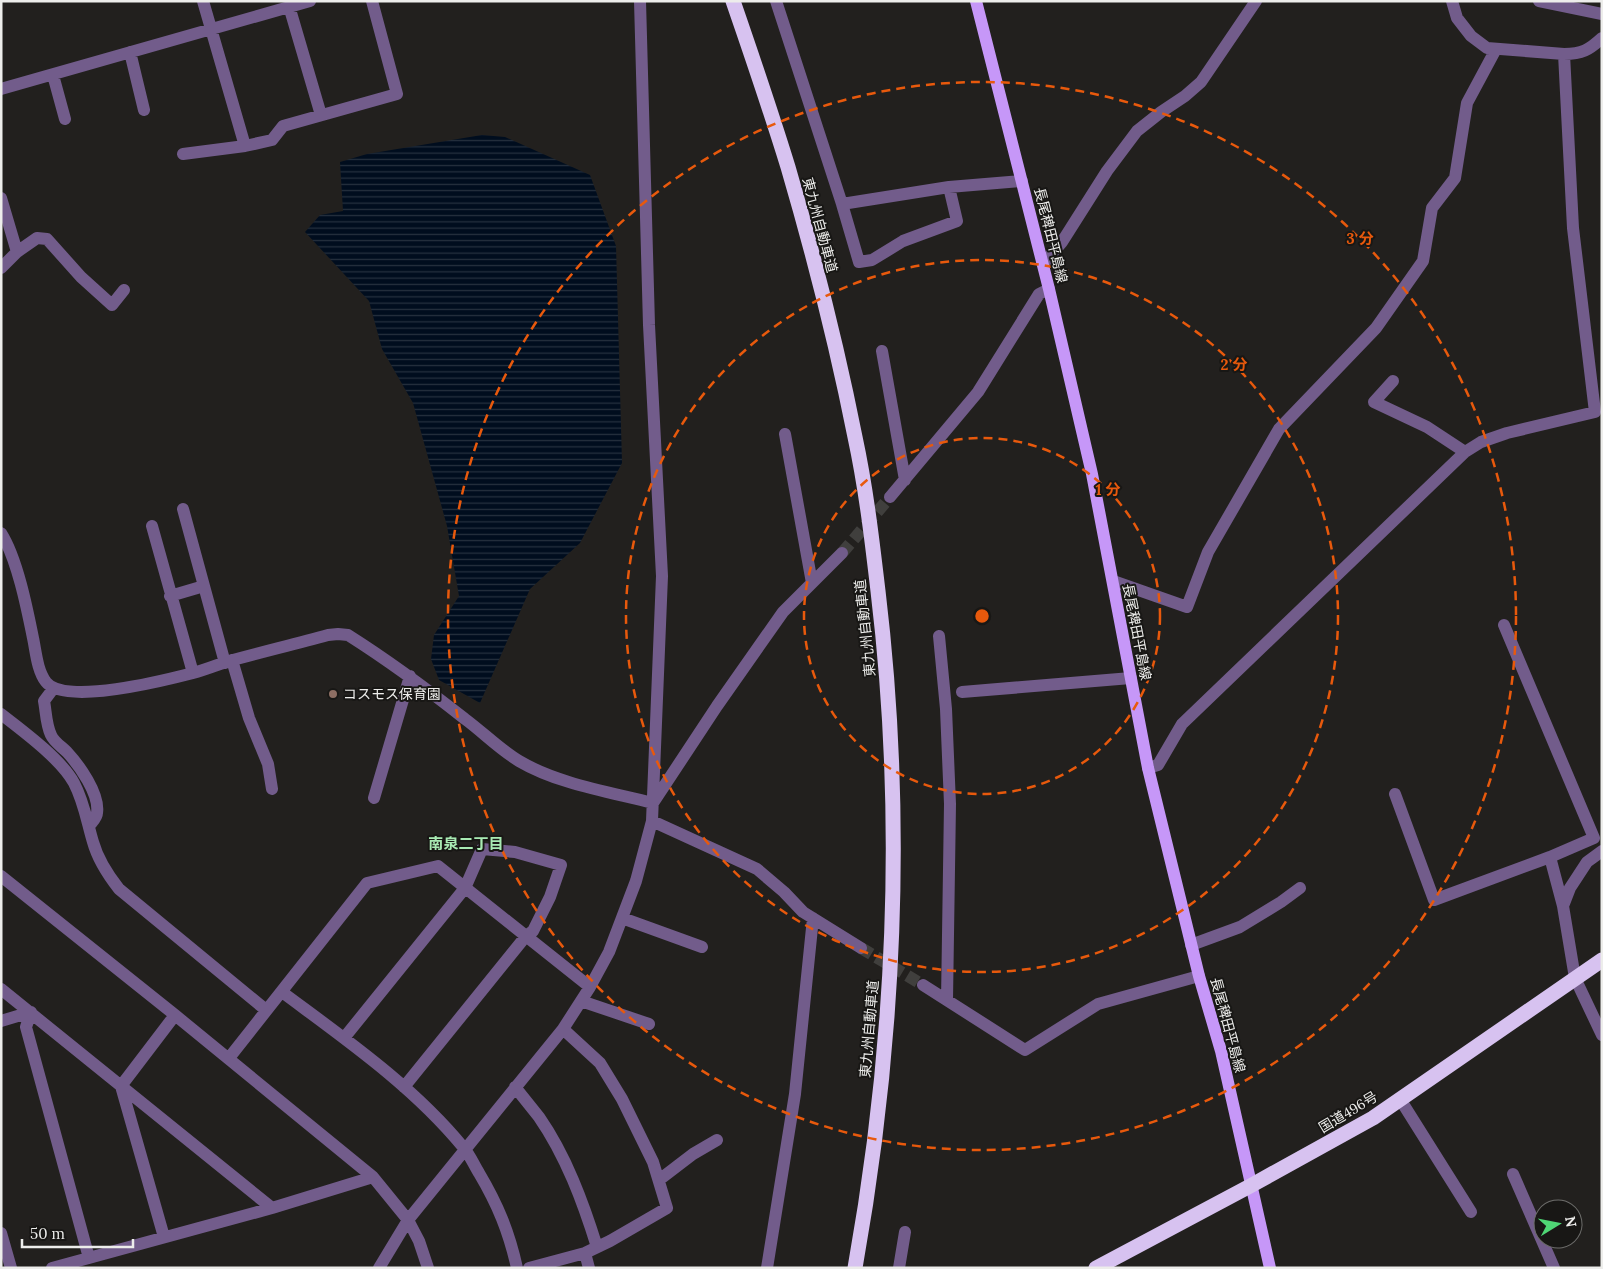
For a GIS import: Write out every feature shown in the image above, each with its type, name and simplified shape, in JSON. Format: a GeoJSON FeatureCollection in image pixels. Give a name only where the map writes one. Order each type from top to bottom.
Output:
{"type":"FeatureCollection","features":[{"type":"Feature","properties":{"kind":"highway","name":"東九州自動車道"},"geometry":{"type":"LineString","coordinates":[[733,1],[787,166],[826,305],[856,440],[873,545],[883,633],[891,730],[892,918],[886,1035],[872,1155],[855,1268]]}},
{"type":"Feature","properties":{"kind":"highway","name":"国道496号"},"geometry":{"type":"LineString","coordinates":[[1096,1268],[1373,1118],[1602,960]]}},
{"type":"Feature","properties":{"kind":"main road","name":"長尾稗田平島線"},"geometry":{"type":"LineString","coordinates":[[976,1],[1043,264],[1092,474],[1148,768],[1199,976],[1221,1050],[1270,1268]]}},
{"type":"Feature","properties":{"kind":"street"},"geometry":{"type":"LineString","coordinates":[[203,1],[245,146]]}},
{"type":"Feature","properties":{"kind":"street"},"geometry":{"type":"LineString","coordinates":[[1,90],[310,1]]}},
{"type":"Feature","properties":{"kind":"street"},"geometry":{"type":"LineString","coordinates":[[183,154],[245,146],[272,140],[283,126],[397,94],[372,1]]}},
{"type":"Feature","properties":{"kind":"street"},"geometry":{"type":"LineString","coordinates":[[379,1268],[408,1220],[563,1029],[590,988],[609,952],[636,881],[652,822],[662,576],[649,325],[640,1]]}},
{"type":"Feature","properties":{"kind":"street"},"geometry":{"type":"LineString","coordinates":[[776,1],[859,262],[872,260],[904,241],[957,222],[949,187]]}},
{"type":"Feature","properties":{"kind":"street"},"geometry":{"type":"LineString","coordinates":[[1043,264],[1062,242],[1107,171],[1137,131],[1201,82],[1256,1]]}},
{"type":"Feature","properties":{"kind":"street"},"geometry":{"type":"LineString","coordinates":[[1452,1],[1457,18],[1471,36],[1487,48],[1574,54],[1588,50],[1602,38]]}},
{"type":"Feature","properties":{"kind":"street"},"geometry":{"type":"LineString","coordinates":[[1539,1],[1602,14]]}},
{"type":"Feature","properties":{"kind":"street"},"geometry":{"type":"LineString","coordinates":[[289,6],[321,115]]}},
{"type":"Feature","properties":{"kind":"street"},"geometry":{"type":"LineString","coordinates":[[1113,582],[1187,607],[1208,552],[1279,429],[1376,328],[1423,261],[1432,208],[1454,178],[1467,104],[1496,49]]}},
{"type":"Feature","properties":{"kind":"street"},"geometry":{"type":"LineString","coordinates":[[130,52],[144,110]]}},
{"type":"Feature","properties":{"kind":"street"},"geometry":{"type":"LineString","coordinates":[[1148,768],[1158,765],[1182,724],[1465,452],[1480,442],[1507,433],[1598,412],[1572,228],[1564,54]]}},
{"type":"Feature","properties":{"kind":"street"},"geometry":{"type":"LineString","coordinates":[[53,75],[65,119]]}},
{"type":"Feature","properties":{"kind":"street"},"geometry":{"type":"LineString","coordinates":[[842,204],[949,187],[1022,181]]}},
{"type":"Feature","properties":{"kind":"street"},"geometry":{"type":"LineString","coordinates":[[1,198],[16,252]]}},
{"type":"Feature","properties":{"kind":"street"},"geometry":{"type":"LineString","coordinates":[[1,268],[16,252],[37,238],[47,239],[80,277],[112,305],[124,290]]}},
{"type":"Feature","properties":{"kind":"street"},"geometry":{"type":"LineString","coordinates":[[890,497],[978,392],[1039,294],[1049,290]]}},
{"type":"Feature","properties":{"kind":"street"},"geometry":{"type":"LineString","coordinates":[[882,351],[905,480]]}},
{"type":"Feature","properties":{"kind":"street"},"geometry":{"type":"LineString","coordinates":[[1393,381],[1374,402],[1427,427],[1465,452]]}},
{"type":"Feature","properties":{"kind":"street"},"geometry":{"type":"LineString","coordinates":[[784,434],[812,583]]}},
{"type":"Feature","properties":{"kind":"street"},"geometry":{"type":"LineString","coordinates":[[183,509],[204,586],[228,662],[268,764],[272,789]]}},
{"type":"Feature","properties":{"kind":"street"},"geometry":{"type":"LineString","coordinates":[[152,526],[192,673]]}},
{"type":"Feature","properties":{"kind":"street"},"geometry":{"type":"LineString","coordinates":[[1,533],[9,546],[29,618],[40,671],[52,689],[94,692],[192,673],[328,635],[348,635],[410,676],[470,722],[494,744],[520,762],[557,778],[653,802]]}},
{"type":"Feature","properties":{"kind":"street"},"geometry":{"type":"LineString","coordinates":[[653,802],[783,612],[842,553]]}},
{"type":"Feature","properties":{"kind":"street"},"geometry":{"type":"LineString","coordinates":[[170,596],[204,586]]}},
{"type":"Feature","properties":{"kind":"street"},"geometry":{"type":"LineString","coordinates":[[1395,794],[1434,900],[1550,857],[1594,838],[1504,625]]}},
{"type":"Feature","properties":{"kind":"street"},"geometry":{"type":"LineString","coordinates":[[939,636],[946,709],[950,804],[947,1000]]}},
{"type":"Feature","properties":{"kind":"street"},"geometry":{"type":"LineString","coordinates":[[374,798],[410,676]]}},
{"type":"Feature","properties":{"kind":"street"},"geometry":{"type":"LineString","coordinates":[[962,692],[1131,678]]}},
{"type":"Feature","properties":{"kind":"street"},"geometry":{"type":"LineString","coordinates":[[52,689],[44,700],[49,732],[52,738],[78,766],[90,785],[97,807],[97,815],[89,826]]}},
{"type":"Feature","properties":{"kind":"street"},"geometry":{"type":"LineString","coordinates":[[1,714],[54,760],[73,782],[83,803],[98,857],[119,890],[266,1010]]}},
{"type":"Feature","properties":{"kind":"street"},"geometry":{"type":"LineString","coordinates":[[652,822],[757,869],[784,892],[803,912],[860,948]]}},
{"type":"Feature","properties":{"kind":"street"},"geometry":{"type":"LineString","coordinates":[[344,1038],[465,888],[482,849],[515,852],[561,865],[550,897],[533,931],[526,936],[404,1087]]}},
{"type":"Feature","properties":{"kind":"street"},"geometry":{"type":"LineString","coordinates":[[1563,906],[1570,888],[1587,862],[1602,851]]}},
{"type":"Feature","properties":{"kind":"street"},"geometry":{"type":"LineString","coordinates":[[1550,857],[1563,906],[1575,978],[1602,1035]]}},
{"type":"Feature","properties":{"kind":"street"},"geometry":{"type":"LineString","coordinates":[[229,1058],[367,883],[438,866],[590,988]]}},
{"type":"Feature","properties":{"kind":"street"},"geometry":{"type":"LineString","coordinates":[[1,876],[229,1058],[373,1177],[408,1220],[419,1241],[428,1268]]}},
{"type":"Feature","properties":{"kind":"street"},"geometry":{"type":"LineString","coordinates":[[1191,945],[1240,927],[1300,888]]}},
{"type":"Feature","properties":{"kind":"street"},"geometry":{"type":"LineString","coordinates":[[622,918],[702,947]]}},
{"type":"Feature","properties":{"kind":"street"},"geometry":{"type":"LineString","coordinates":[[767,1268],[795,1094],[813,918]]}},
{"type":"Feature","properties":{"kind":"street"},"geometry":{"type":"LineString","coordinates":[[923,985],[1025,1050],[1098,1004],[1199,976]]}},
{"type":"Feature","properties":{"kind":"street"},"geometry":{"type":"LineString","coordinates":[[1,989],[272,1208]]}},
{"type":"Feature","properties":{"kind":"street"},"geometry":{"type":"LineString","coordinates":[[282,992],[344,1038],[404,1087],[431,1111],[465,1149],[500,1209],[511,1240],[517,1268]]}},
{"type":"Feature","properties":{"kind":"street"},"geometry":{"type":"LineString","coordinates":[[581,1001],[649,1024]]}},
{"type":"Feature","properties":{"kind":"street"},"geometry":{"type":"LineString","coordinates":[[1,1021],[31,1012]]}},
{"type":"Feature","properties":{"kind":"street"},"geometry":{"type":"LineString","coordinates":[[31,1012],[26,1027],[89,1258]]}},
{"type":"Feature","properties":{"kind":"street"},"geometry":{"type":"LineString","coordinates":[[121,1086],[175,1015]]}},
{"type":"Feature","properties":{"kind":"street"},"geometry":{"type":"LineString","coordinates":[[529,1268],[585,1253],[610,1241],[667,1208],[653,1162],[622,1100],[600,1064],[563,1029]]}},
{"type":"Feature","properties":{"kind":"street"},"geometry":{"type":"LineString","coordinates":[[121,1086],[164,1237]]}},
{"type":"Feature","properties":{"kind":"street"},"geometry":{"type":"LineString","coordinates":[[515,1087],[551,1137],[570,1174],[586,1212],[597,1247]]}},
{"type":"Feature","properties":{"kind":"street"},"geometry":{"type":"LineString","coordinates":[[1400,1099],[1471,1212]]}},
{"type":"Feature","properties":{"kind":"street"},"geometry":{"type":"LineString","coordinates":[[659,1180],[693,1154],[717,1140]]}},
{"type":"Feature","properties":{"kind":"street"},"geometry":{"type":"LineString","coordinates":[[1514,1174],[1554,1268]]}},
{"type":"Feature","properties":{"kind":"street"},"geometry":{"type":"LineString","coordinates":[[52,1268],[272,1208],[373,1177]]}},
{"type":"Feature","properties":{"kind":"street"},"geometry":{"type":"LineString","coordinates":[[898,1268],[905,1232]]}},
{"type":"Feature","properties":{"kind":"street"},"geometry":{"type":"LineString","coordinates":[[1,1233],[11,1268]]}},
{"type":"Feature","properties":{"kind":"street"},"geometry":{"type":"LineString","coordinates":[[585,1253],[589,1268]]}},
{"type":"Feature","properties":{"kind":"water"},"geometry":{"type":"Polygon","coordinates":[[[482,135],[505,137],[590,175],[616,246],[622,463],[580,543],[530,589],[480,703],[439,680],[431,659],[434,635],[459,596],[447,526],[413,403],[382,349],[369,301],[305,232],[320,215],[343,211],[340,162],[367,154],[482,135]]]}},
{"type":"Feature","properties":{"kind":"tunnel"},"geometry":{"type":"LineString","coordinates":[[842,553],[890,497]]}},
{"type":"Feature","properties":{"kind":"tunnel"},"geometry":{"type":"LineString","coordinates":[[861,948],[923,985]]}},
{"type":"Feature","properties":{"kind":"place","name":"コスモス保育園"},"geometry":{"type":"Point","coordinates":[333,694]}},
{"type":"Feature","properties":{"kind":"district","name":"南泉二丁目"},"geometry":{"type":"Point","coordinates":[466,844]}}]}
